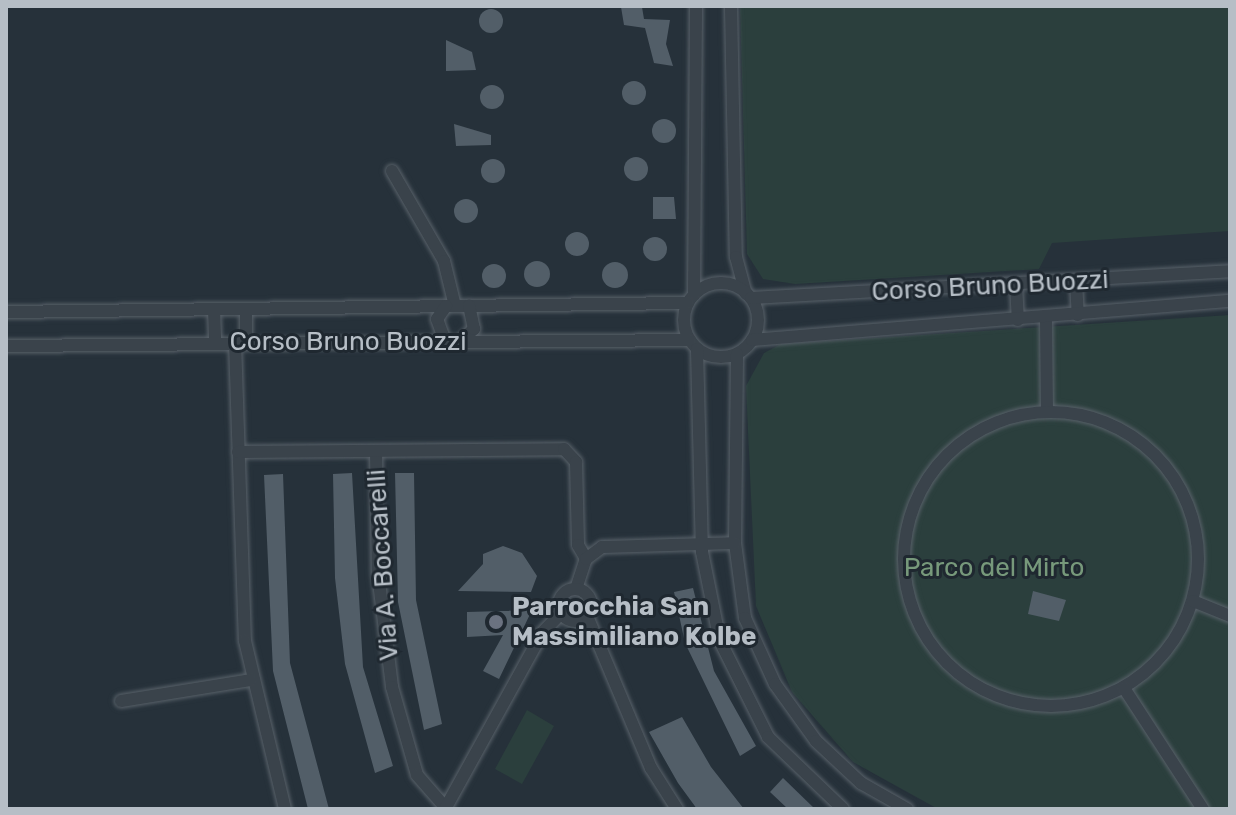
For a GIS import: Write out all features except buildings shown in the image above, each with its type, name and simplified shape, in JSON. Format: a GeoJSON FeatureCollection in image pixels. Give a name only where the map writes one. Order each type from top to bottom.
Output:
{"type":"FeatureCollection","features":[{"type":"Feature","properties":{"kind":"street"},"geometry":{"type":"LineString","coordinates":[[696,6],[691,299],[702,543],[711,612],[733,679],[787,760],[843,809]]}},
{"type":"Feature","properties":{"kind":"street"},"geometry":{"type":"LineString","coordinates":[[694,344],[717,357],[737,354],[752,340],[758,319],[736,257],[731,6]]}},
{"type":"Feature","properties":{"kind":"street"},"geometry":{"type":"LineString","coordinates":[[392,171],[444,261],[450,306],[437,319],[445,341]]}},
{"type":"Feature","properties":{"kind":"street","name":"Corso Bruno Buozzi"},"geometry":{"type":"LineString","coordinates":[[749,296],[1230,271]]}},
{"type":"Feature","properties":{"kind":"street"},"geometry":{"type":"LineString","coordinates":[[1076,281],[1078,315]]}},
{"type":"Feature","properties":{"kind":"street"},"geometry":{"type":"LineString","coordinates":[[691,299],[714,284],[749,296]]}},
{"type":"Feature","properties":{"kind":"street"},"geometry":{"type":"LineString","coordinates":[[1016,284],[1018,320]]}},
{"type":"Feature","properties":{"kind":"street","name":"Corso Bruno Buozzi"},"geometry":{"type":"LineString","coordinates":[[6,312],[469,306],[691,299]]}},
{"type":"Feature","properties":{"kind":"street","name":"Corso Bruno Buozzi"},"geometry":{"type":"LineString","coordinates":[[752,340],[1230,301]]}},
{"type":"Feature","properties":{"kind":"street"},"geometry":{"type":"LineString","coordinates":[[461,341],[474,329],[469,306]]}},
{"type":"Feature","properties":{"kind":"street"},"geometry":{"type":"LineString","coordinates":[[214,309],[215,343]]}},
{"type":"Feature","properties":{"kind":"street"},"geometry":{"type":"LineString","coordinates":[[246,309],[241,342],[238,452],[250,680],[285,809]]}},
{"type":"Feature","properties":{"kind":"street"},"geometry":{"type":"LineString","coordinates":[[1046,318],[1047,411]]}},
{"type":"Feature","properties":{"kind":"street","name":"Corso Bruno Buozzi"},"geometry":{"type":"LineString","coordinates":[[6,346],[445,341],[694,344]]}},
{"type":"Feature","properties":{"kind":"street"},"geometry":{"type":"LineString","coordinates":[[737,354],[735,543],[745,618],[775,684],[841,766],[907,809]]}},
{"type":"Feature","properties":{"kind":"street"},"geometry":{"type":"LineString","coordinates":[[1047,411],[1107,423],[1135,437],[1168,469],[1190,510],[1199,555],[1193,601],[1177,637],[1124,688],[1078,705],[1029,706],[983,691],[953,669],[917,621],[904,573],[907,524],[937,465],[968,437],[1005,418],[1047,411]]}},
{"type":"Feature","properties":{"kind":"street"},"geometry":{"type":"LineString","coordinates":[[238,452],[564,449],[576,462],[578,545],[586,559]]}},
{"type":"Feature","properties":{"kind":"street","name":"Via A. Boccarelli"},"geometry":{"type":"LineString","coordinates":[[376,451],[378,574],[392,687],[417,775],[445,808]]}},
{"type":"Feature","properties":{"kind":"street"},"geometry":{"type":"LineString","coordinates":[[445,808],[542,633],[561,613],[562,596],[576,589],[586,559],[611,545],[735,543]]}},
{"type":"Feature","properties":{"kind":"street"},"geometry":{"type":"LineString","coordinates":[[576,589],[589,597],[587,616],[644,754],[677,809]]}},
{"type":"Feature","properties":{"kind":"street"},"geometry":{"type":"LineString","coordinates":[[1193,601],[1230,616]]}},
{"type":"Feature","properties":{"kind":"street"},"geometry":{"type":"LineString","coordinates":[[561,613],[571,621],[587,616]]}},
{"type":"Feature","properties":{"kind":"street"},"geometry":{"type":"LineString","coordinates":[[121,701],[250,680]]}},
{"type":"Feature","properties":{"kind":"street"},"geometry":{"type":"LineString","coordinates":[[1124,688],[1203,809]]}},
{"type":"Feature","properties":{"kind":"green space"},"geometry":{"type":"Polygon","coordinates":[[[740,6],[1230,6],[1230,231],[1052,243],[1039,269],[795,284],[763,279],[747,254],[740,6]]]}},
{"type":"Feature","properties":{"kind":"green space","name":"Parco del Mirto"},"geometry":{"type":"Polygon","coordinates":[[[1230,315],[1230,808],[938,809],[853,762],[792,692],[756,606],[746,386],[764,353],[781,344],[1230,315]]]}},
{"type":"Feature","properties":{"kind":"green space"},"geometry":{"type":"Polygon","coordinates":[[[527,710],[554,726],[522,784],[495,769],[527,710]]]}},
{"type":"Feature","properties":{"kind":"place","name":"Parrocchia San Massimiliano Kolbe"},"geometry":{"type":"Point","coordinates":[496,622]}}]}
